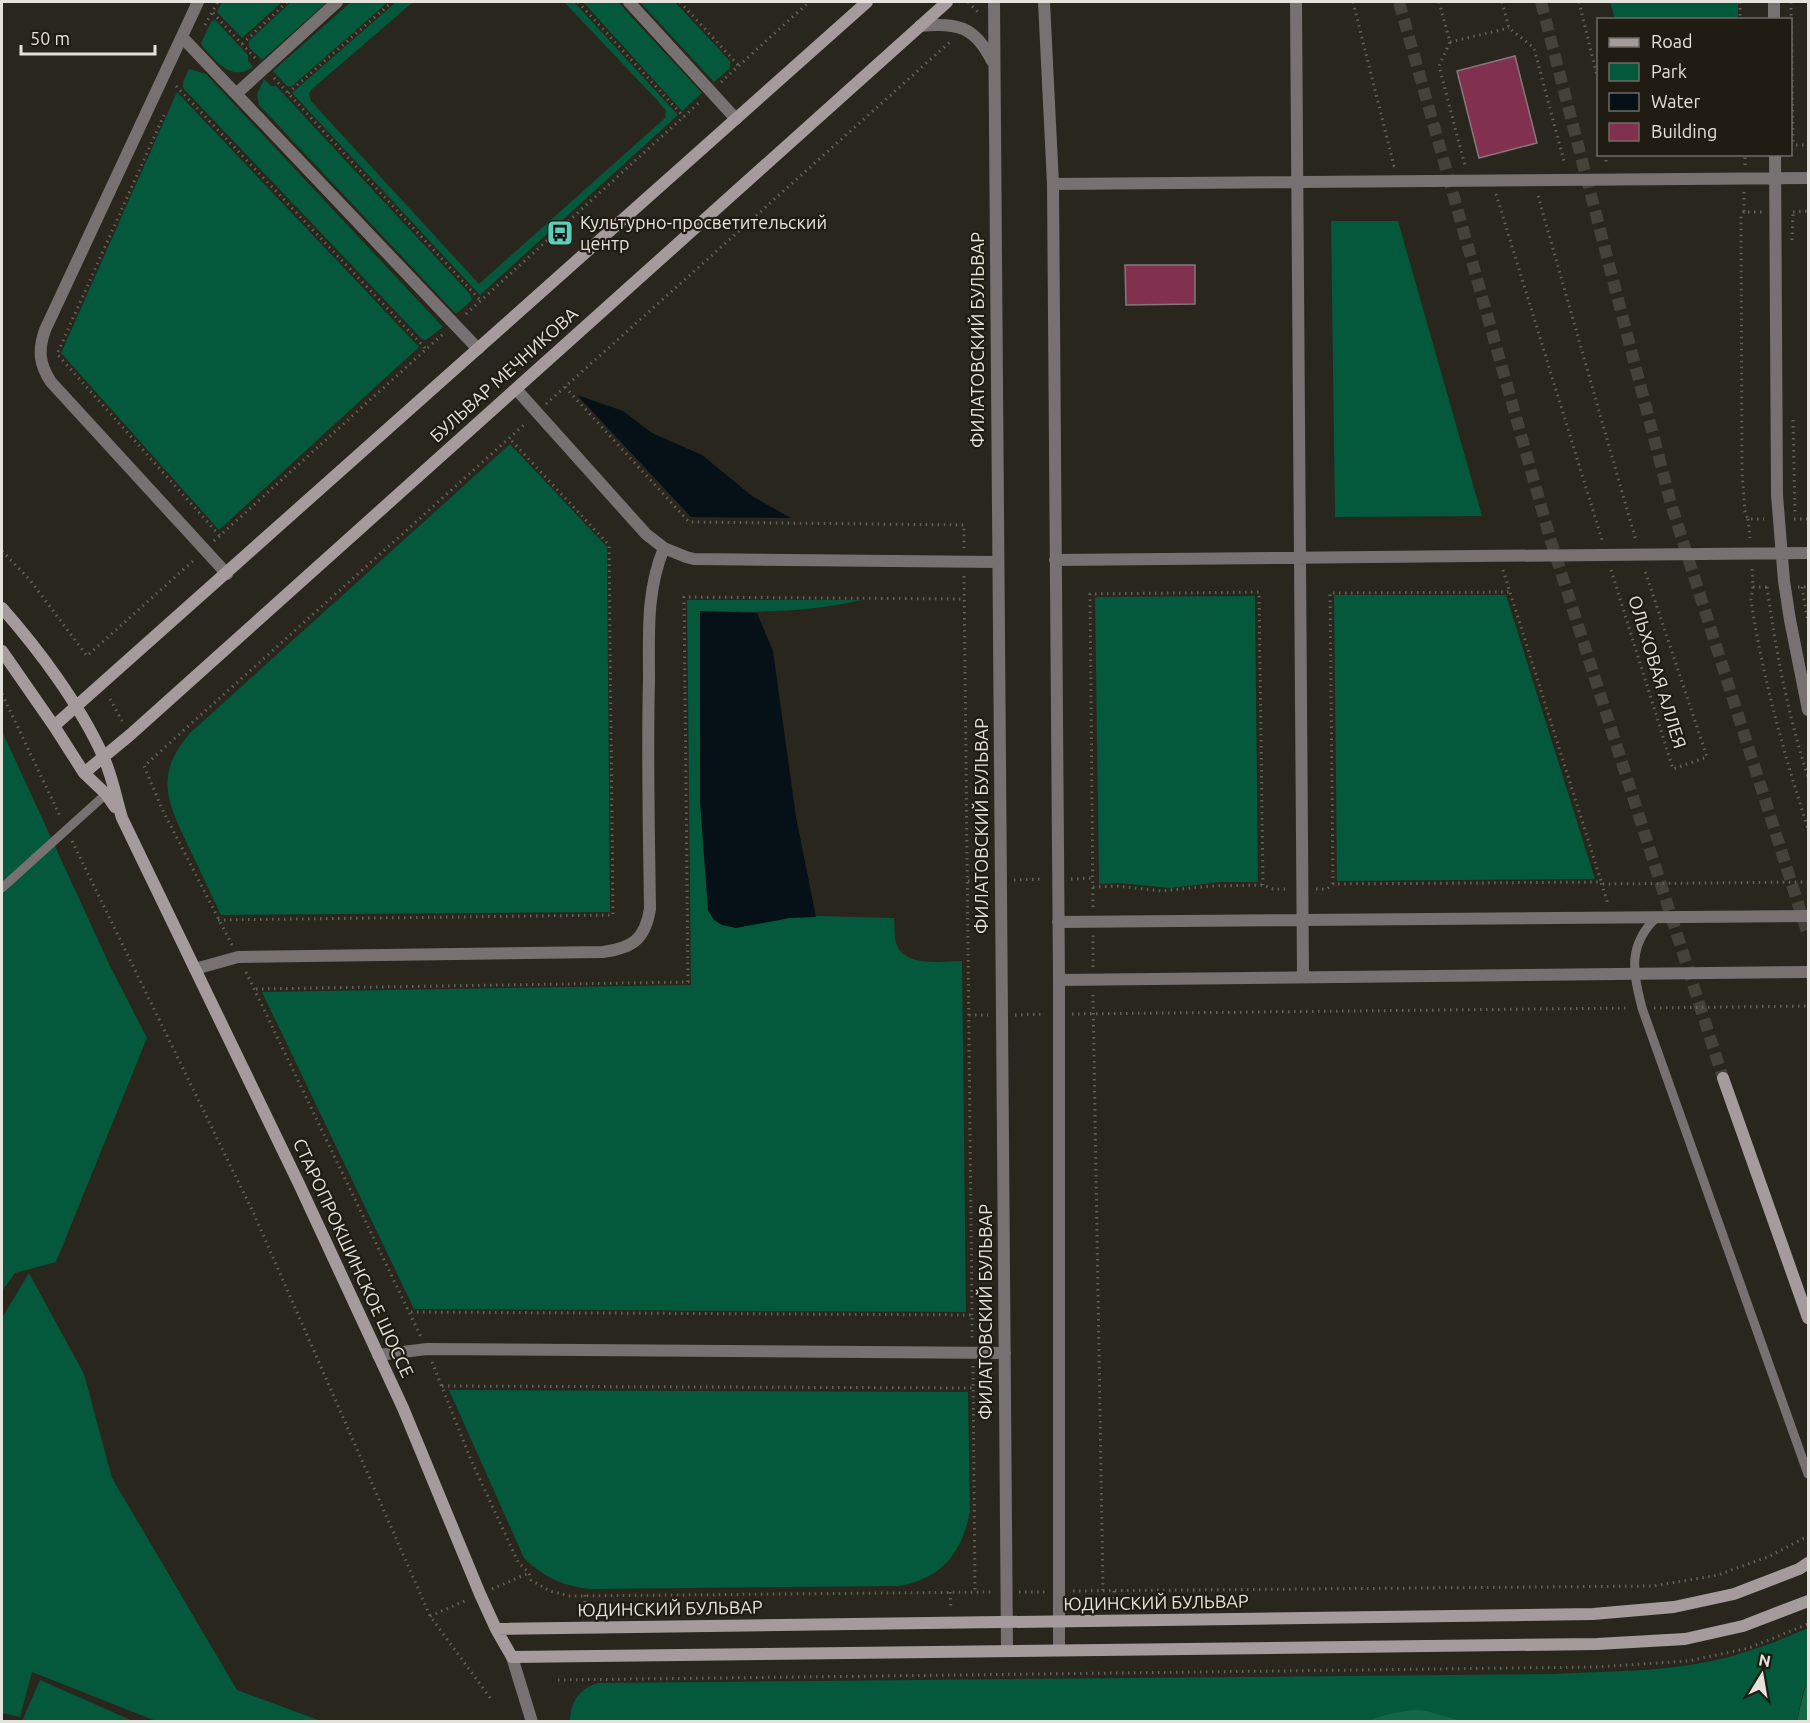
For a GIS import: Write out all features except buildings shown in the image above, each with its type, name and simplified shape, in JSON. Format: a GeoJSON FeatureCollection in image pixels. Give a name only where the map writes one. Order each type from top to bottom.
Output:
{"type":"FeatureCollection","features":[{"type":"Feature","properties":{"kind":"street"},"geometry":{"type":"LineString","coordinates":[[198,2],[45,330],[40,352],[44,372],[51,382],[227,574]]}},
{"type":"Feature","properties":{"kind":"street"},"geometry":{"type":"LineString","coordinates":[[236,94],[337,2]]}},
{"type":"Feature","properties":{"kind":"street"},"geometry":{"type":"LineString","coordinates":[[629,2],[736,119]]}},
{"type":"Feature","properties":{"kind":"street","name":"БУЛЬВАР МЕЧНИКОВА"},"geometry":{"type":"LineString","coordinates":[[54,726],[867,2]]}},
{"type":"Feature","properties":{"kind":"street","name":"БУЛЬВАР МЕЧНИКОВА"},"geometry":{"type":"LineString","coordinates":[[84,773],[104,758],[947,2]]}},
{"type":"Feature","properties":{"kind":"street"},"geometry":{"type":"LineString","coordinates":[[1044,2],[1053,184],[1059,980],[1059,1650]]}},
{"type":"Feature","properties":{"kind":"street"},"geometry":{"type":"LineString","coordinates":[[1296,2],[1303,977]]}},
{"type":"Feature","properties":{"kind":"street"},"geometry":{"type":"LineString","coordinates":[[1774,2],[1774,18]]}},
{"type":"Feature","properties":{"kind":"street","name":"ФИЛАТОВСКИЙ БУЛЬВАР"},"geometry":{"type":"LineString","coordinates":[[990,5],[994,65],[1007,1650]]}},
{"type":"Feature","properties":{"kind":"street"},"geometry":{"type":"LineString","coordinates":[[920,26],[940,24],[965,28],[985,47],[994,65]]}},
{"type":"Feature","properties":{"kind":"street"},"geometry":{"type":"LineString","coordinates":[[182,37],[478,349]]}},
{"type":"Feature","properties":{"kind":"street"},"geometry":{"type":"LineString","coordinates":[[1775,156],[1778,519],[1794,647],[1809,710]]}},
{"type":"Feature","properties":{"kind":"street"},"geometry":{"type":"LineString","coordinates":[[1053,184],[1809,178]]}},
{"type":"Feature","properties":{"kind":"street"},"geometry":{"type":"LineString","coordinates":[[516,389],[646,534],[664,548],[694,559],[998,562]]}},
{"type":"Feature","properties":{"kind":"street"},"geometry":{"type":"LineString","coordinates":[[195,969],[238,957],[603,952],[617,950],[637,940],[645,931],[650,909],[648,712],[650,596],[664,548]]}},
{"type":"Feature","properties":{"kind":"street"},"geometry":{"type":"LineString","coordinates":[[1055,560],[1809,553]]}},
{"type":"Feature","properties":{"kind":"street","name":"СТАРОПРОКШИНСКОЕ ШОССЕ"},"geometry":{"type":"LineString","coordinates":[[2,608],[18,626],[76,706],[104,758],[122,818]]}},
{"type":"Feature","properties":{"kind":"street","name":"СТАРОПРОКШИНСКОЕ ШОССЕ"},"geometry":{"type":"LineString","coordinates":[[2,651],[84,773],[106,794],[122,818],[299,1184],[403,1408],[496,1629],[512,1657],[532,1722]]}},
{"type":"Feature","properties":{"kind":"street"},"geometry":{"type":"LineString","coordinates":[[1058,922],[1809,916]]}},
{"type":"Feature","properties":{"kind":"street"},"geometry":{"type":"LineString","coordinates":[[1059,980],[1809,972]]}},
{"type":"Feature","properties":{"kind":"street"},"geometry":{"type":"LineString","coordinates":[[1723,1078],[1809,1318]]}},
{"type":"Feature","properties":{"kind":"street"},"geometry":{"type":"LineString","coordinates":[[378,1354],[427,1349],[1005,1353]]}},
{"type":"Feature","properties":{"kind":"street","name":"ЮДИНСКИЙ БУЛЬВАР"},"geometry":{"type":"LineString","coordinates":[[496,1629],[1593,1614],[1674,1607],[1724,1596],[1799,1569],[1809,1563]]}},
{"type":"Feature","properties":{"kind":"street"},"geometry":{"type":"LineString","coordinates":[[512,1657],[1597,1644],[1684,1639],[1743,1626],[1809,1601]]}},
{"type":"Feature","properties":{"kind":"lane"},"geometry":{"type":"LineString","coordinates":[[2,888],[106,794]]}},
{"type":"Feature","properties":{"kind":"lane"},"geometry":{"type":"LineString","coordinates":[[1658,917],[1644,931],[1636,949],[1634,974],[1641,1008],[1808,1474]]}},
{"type":"Feature","properties":{"kind":"path"},"geometry":{"type":"LineString","coordinates":[[218,2],[213,13],[481,301]]}},
{"type":"Feature","properties":{"kind":"path"},"geometry":{"type":"LineString","coordinates":[[242,44],[286,2]]}},
{"type":"Feature","properties":{"kind":"path"},"geometry":{"type":"LineString","coordinates":[[288,93],[392,2]]}},
{"type":"Feature","properties":{"kind":"path"},"geometry":{"type":"LineString","coordinates":[[578,2],[684,117]]}},
{"type":"Feature","properties":{"kind":"path"},"geometry":{"type":"LineString","coordinates":[[680,2],[739,66]]}},
{"type":"Feature","properties":{"kind":"path"},"geometry":{"type":"LineString","coordinates":[[968,2],[981,14]]}},
{"type":"Feature","properties":{"kind":"path"},"geometry":{"type":"LineString","coordinates":[[1353,2],[1394,166]]}},
{"type":"Feature","properties":{"kind":"path"},"geometry":{"type":"LineString","coordinates":[[1439,2],[1450,42],[1439,66],[1465,166]]}},
{"type":"Feature","properties":{"kind":"path"},"geometry":{"type":"LineString","coordinates":[[1502,2],[1509,27],[1534,48],[1566,166]]}},
{"type":"Feature","properties":{"kind":"path"},"geometry":{"type":"LineString","coordinates":[[1579,2],[1597,72]]}},
{"type":"Feature","properties":{"kind":"path"},"geometry":{"type":"LineString","coordinates":[[1740,2],[1740,18]]}},
{"type":"Feature","properties":{"kind":"path"},"geometry":{"type":"LineString","coordinates":[[1791,2],[1791,18]]}},
{"type":"Feature","properties":{"kind":"path"},"geometry":{"type":"LineString","coordinates":[[990,5],[144,766],[163,811],[256,989],[410,1312],[471,1460],[518,1562],[529,1573],[531,1580],[550,1591],[570,1596],[1653,1586],[1718,1575],[1770,1556],[1809,1536]]}},
{"type":"Feature","properties":{"kind":"path"},"geometry":{"type":"LineString","coordinates":[[1450,42],[1509,27]]}},
{"type":"Feature","properties":{"kind":"path"},"geometry":{"type":"LineString","coordinates":[[172,97],[176,86],[426,349]]}},
{"type":"Feature","properties":{"kind":"path"},"geometry":{"type":"LineString","coordinates":[[167,108],[57,354],[220,536]]}},
{"type":"Feature","properties":{"kind":"path"},"geometry":{"type":"LineString","coordinates":[[1792,145],[1809,145]]}},
{"type":"Feature","properties":{"kind":"path","name":"ОЛЬХОВАЯ АЛЛЕЯ"},"geometry":{"type":"LineString","coordinates":[[1492,181],[1673,769],[1707,757],[1640,555],[1534,181]]}},
{"type":"Feature","properties":{"kind":"path"},"geometry":{"type":"LineString","coordinates":[[1744,212],[1741,215],[1740,330],[1742,472],[1745,512],[1748,519],[1809,519]]}},
{"type":"Feature","properties":{"kind":"path"},"geometry":{"type":"LineString","coordinates":[[566,387],[688,522],[964,525],[975,1592]]}},
{"type":"Feature","properties":{"kind":"path"},"geometry":{"type":"LineString","coordinates":[[218,920],[613,915],[609,545],[509,438]]}},
{"type":"Feature","properties":{"kind":"path"},"geometry":{"type":"LineString","coordinates":[[2,551],[30,580],[87,656]]}},
{"type":"Feature","properties":{"kind":"path"},"geometry":{"type":"LineString","coordinates":[[1499,556],[1613,918]]}},
{"type":"Feature","properties":{"kind":"path"},"geometry":{"type":"LineString","coordinates":[[1753,587],[1751,600],[1767,690],[1809,830]]}},
{"type":"Feature","properties":{"kind":"path"},"geometry":{"type":"LineString","coordinates":[[1767,587],[1786,697],[1809,777]]}},
{"type":"Feature","properties":{"kind":"path"},"geometry":{"type":"LineString","coordinates":[[1802,587],[1809,629]]}},
{"type":"Feature","properties":{"kind":"path"},"geometry":{"type":"LineString","coordinates":[[1102,1591],[1090,594],[1259,592],[1263,885]]}},
{"type":"Feature","properties":{"kind":"path"},"geometry":{"type":"LineString","coordinates":[[1333,884],[1330,593],[1510,592]]}},
{"type":"Feature","properties":{"kind":"path"},"geometry":{"type":"LineString","coordinates":[[2,694],[254,1214],[430,1616],[490,1699]]}},
{"type":"Feature","properties":{"kind":"path"},"geometry":{"type":"LineString","coordinates":[[110,699],[122,721]]}},
{"type":"Feature","properties":{"kind":"path"},"geometry":{"type":"LineString","coordinates":[[968,881],[1093,878]]}},
{"type":"Feature","properties":{"kind":"path"},"geometry":{"type":"LineString","coordinates":[[1093,887],[1117,886],[1162,891],[1211,886],[1263,885],[1274,889],[1327,890],[1333,884],[1809,882]]}},
{"type":"Feature","properties":{"kind":"path"},"geometry":{"type":"LineString","coordinates":[[969,1015],[1809,1006]]}},
{"type":"Feature","properties":{"kind":"path"},"geometry":{"type":"LineString","coordinates":[[410,1312],[972,1315]]}},
{"type":"Feature","properties":{"kind":"path"},"geometry":{"type":"LineString","coordinates":[[442,1386],[974,1388]]}},
{"type":"Feature","properties":{"kind":"path"},"geometry":{"type":"LineString","coordinates":[[558,1680],[1594,1667],[1689,1661],[1749,1648],[1809,1624]]}},
{"type":"Feature","properties":{"kind":"green space"},"geometry":{"type":"Polygon","coordinates":[[[222,2],[282,2],[242,38],[217,12],[222,2]]]}},
{"type":"Feature","properties":{"kind":"green space"},"geometry":{"type":"Polygon","coordinates":[[[291,2],[327,2],[262,60],[249,47],[249,41],[291,2]]]}},
{"type":"Feature","properties":{"kind":"green space"},"geometry":{"type":"Polygon","coordinates":[[[351,2],[388,2],[291,87],[287,86],[273,71],[351,2]]]}},
{"type":"Feature","properties":{"kind":"green space"},"geometry":{"type":"Polygon","coordinates":[[[396,2],[413,2],[311,90],[309,94],[311,101],[479,284],[665,118],[666,111],[656,99],[564,2],[574,2],[678,115],[480,295],[292,93],[396,2]]]}},
{"type":"Feature","properties":{"kind":"green space"},"geometry":{"type":"Polygon","coordinates":[[[583,2],[618,2],[702,93],[682,111],[583,2]]]}},
{"type":"Feature","properties":{"kind":"green space"},"geometry":{"type":"Polygon","coordinates":[[[640,2],[675,2],[730,61],[730,68],[714,82],[640,2]]]}},
{"type":"Feature","properties":{"kind":"green space"},"geometry":{"type":"Polygon","coordinates":[[[1610,2],[1738,2],[1738,18],[1615,18],[1610,2]]]}},
{"type":"Feature","properties":{"kind":"green space"},"geometry":{"type":"Polygon","coordinates":[[[215,20],[248,55],[248,61],[253,67],[245,71],[232,71],[219,64],[203,47],[201,43],[211,22],[215,20]]]}},
{"type":"Feature","properties":{"kind":"green space"},"geometry":{"type":"Polygon","coordinates":[[[189,69],[206,74],[443,327],[426,340],[422,339],[183,88],[183,82],[189,69]]]}},
{"type":"Feature","properties":{"kind":"green space"},"geometry":{"type":"Polygon","coordinates":[[[264,79],[271,86],[276,86],[470,294],[472,300],[456,314],[259,105],[257,94],[264,79]]]}},
{"type":"Feature","properties":{"kind":"green space"},"geometry":{"type":"Polygon","coordinates":[[[177,92],[419,347],[219,530],[61,353],[177,92]]]}},
{"type":"Feature","properties":{"kind":"green space"},"geometry":{"type":"Polygon","coordinates":[[[1331,221],[1398,221],[1482,516],[1335,517],[1331,221]]]}},
{"type":"Feature","properties":{"kind":"green space"},"geometry":{"type":"Polygon","coordinates":[[[510,444],[607,547],[610,912],[221,915],[181,832],[170,803],[168,776],[178,748],[190,733],[510,444]]]}},
{"type":"Feature","properties":{"kind":"green space"},"geometry":{"type":"Polygon","coordinates":[[[1334,595],[1506,595],[1595,879],[1337,881],[1334,595]]]}},
{"type":"Feature","properties":{"kind":"green space"},"geometry":{"type":"Polygon","coordinates":[[[1255,596],[1258,882],[1220,882],[1171,888],[1117,883],[1099,884],[1095,597],[1255,596]]]}},
{"type":"Feature","properties":{"kind":"green space"},"geometry":{"type":"Polygon","coordinates":[[[687,600],[862,600],[781,611],[700,611],[708,910],[714,920],[819,916],[894,918],[896,943],[900,951],[907,956],[915,960],[935,962],[962,961],[966,1312],[414,1309],[262,992],[691,985],[687,600]]]}},
{"type":"Feature","properties":{"kind":"green space"},"geometry":{"type":"Polygon","coordinates":[[[2,731],[110,966],[147,1038],[56,1262],[15,1273],[2,1291],[2,731]]]}},
{"type":"Feature","properties":{"kind":"green space"},"geometry":{"type":"Polygon","coordinates":[[[29,1273],[84,1374],[112,1478],[237,1690],[321,1721],[156,1721],[32,1672],[20,1717],[2,1713],[2,1318],[29,1273]]]}},
{"type":"Feature","properties":{"kind":"green space"},"geometry":{"type":"Polygon","coordinates":[[[449,1390],[968,1392],[970,1511],[962,1539],[948,1562],[927,1577],[898,1586],[591,1589],[572,1586],[547,1576],[524,1558],[449,1390]]]}},
{"type":"Feature","properties":{"kind":"green space"},"geometry":{"type":"Polygon","coordinates":[[[1808,1628],[1808,1687],[1804,1688],[1797,1721],[1461,1722],[1427,1711],[1384,1715],[1368,1722],[570,1722],[570,1715],[577,1697],[598,1683],[1612,1672],[1669,1668],[1720,1659],[1759,1648],[1808,1628]]]}},
{"type":"Feature","properties":{"kind":"green space"},"geometry":{"type":"Polygon","coordinates":[[[40,1680],[133,1721],[22,1721],[40,1680]]]}},
{"type":"Feature","properties":{"kind":"green space"},"geometry":{"type":"Polygon","coordinates":[[[1808,1687],[1808,1721],[1797,1721],[1805,1688],[1808,1687]]]}},
{"type":"Feature","properties":{"kind":"green space"},"geometry":{"type":"Polygon","coordinates":[[[1413,1710],[1427,1711],[1461,1721],[1368,1721],[1384,1715],[1413,1710]]]}},
{"type":"Feature","properties":{"kind":"water"},"geometry":{"type":"Polygon","coordinates":[[[577,395],[623,411],[652,433],[702,455],[752,496],[791,518],[691,517],[577,395]]]}},
{"type":"Feature","properties":{"kind":"water"},"geometry":{"type":"Polygon","coordinates":[[[700,611],[757,613],[773,651],[796,817],[816,917],[790,918],[736,928],[722,925],[714,920],[708,910],[700,802],[700,611]]]}},
{"type":"Feature","properties":{"kind":"tunnel"},"geometry":{"type":"LineString","coordinates":[[1399,2],[1550,538],[1723,1078]]}},
{"type":"Feature","properties":{"kind":"tunnel"},"geometry":{"type":"LineString","coordinates":[[1541,2],[1671,504],[1808,935]]}},
{"type":"Feature","properties":{"kind":"place","name":"Культурно-просветительский центр"},"geometry":{"type":"Point","coordinates":[560,233]}}]}
